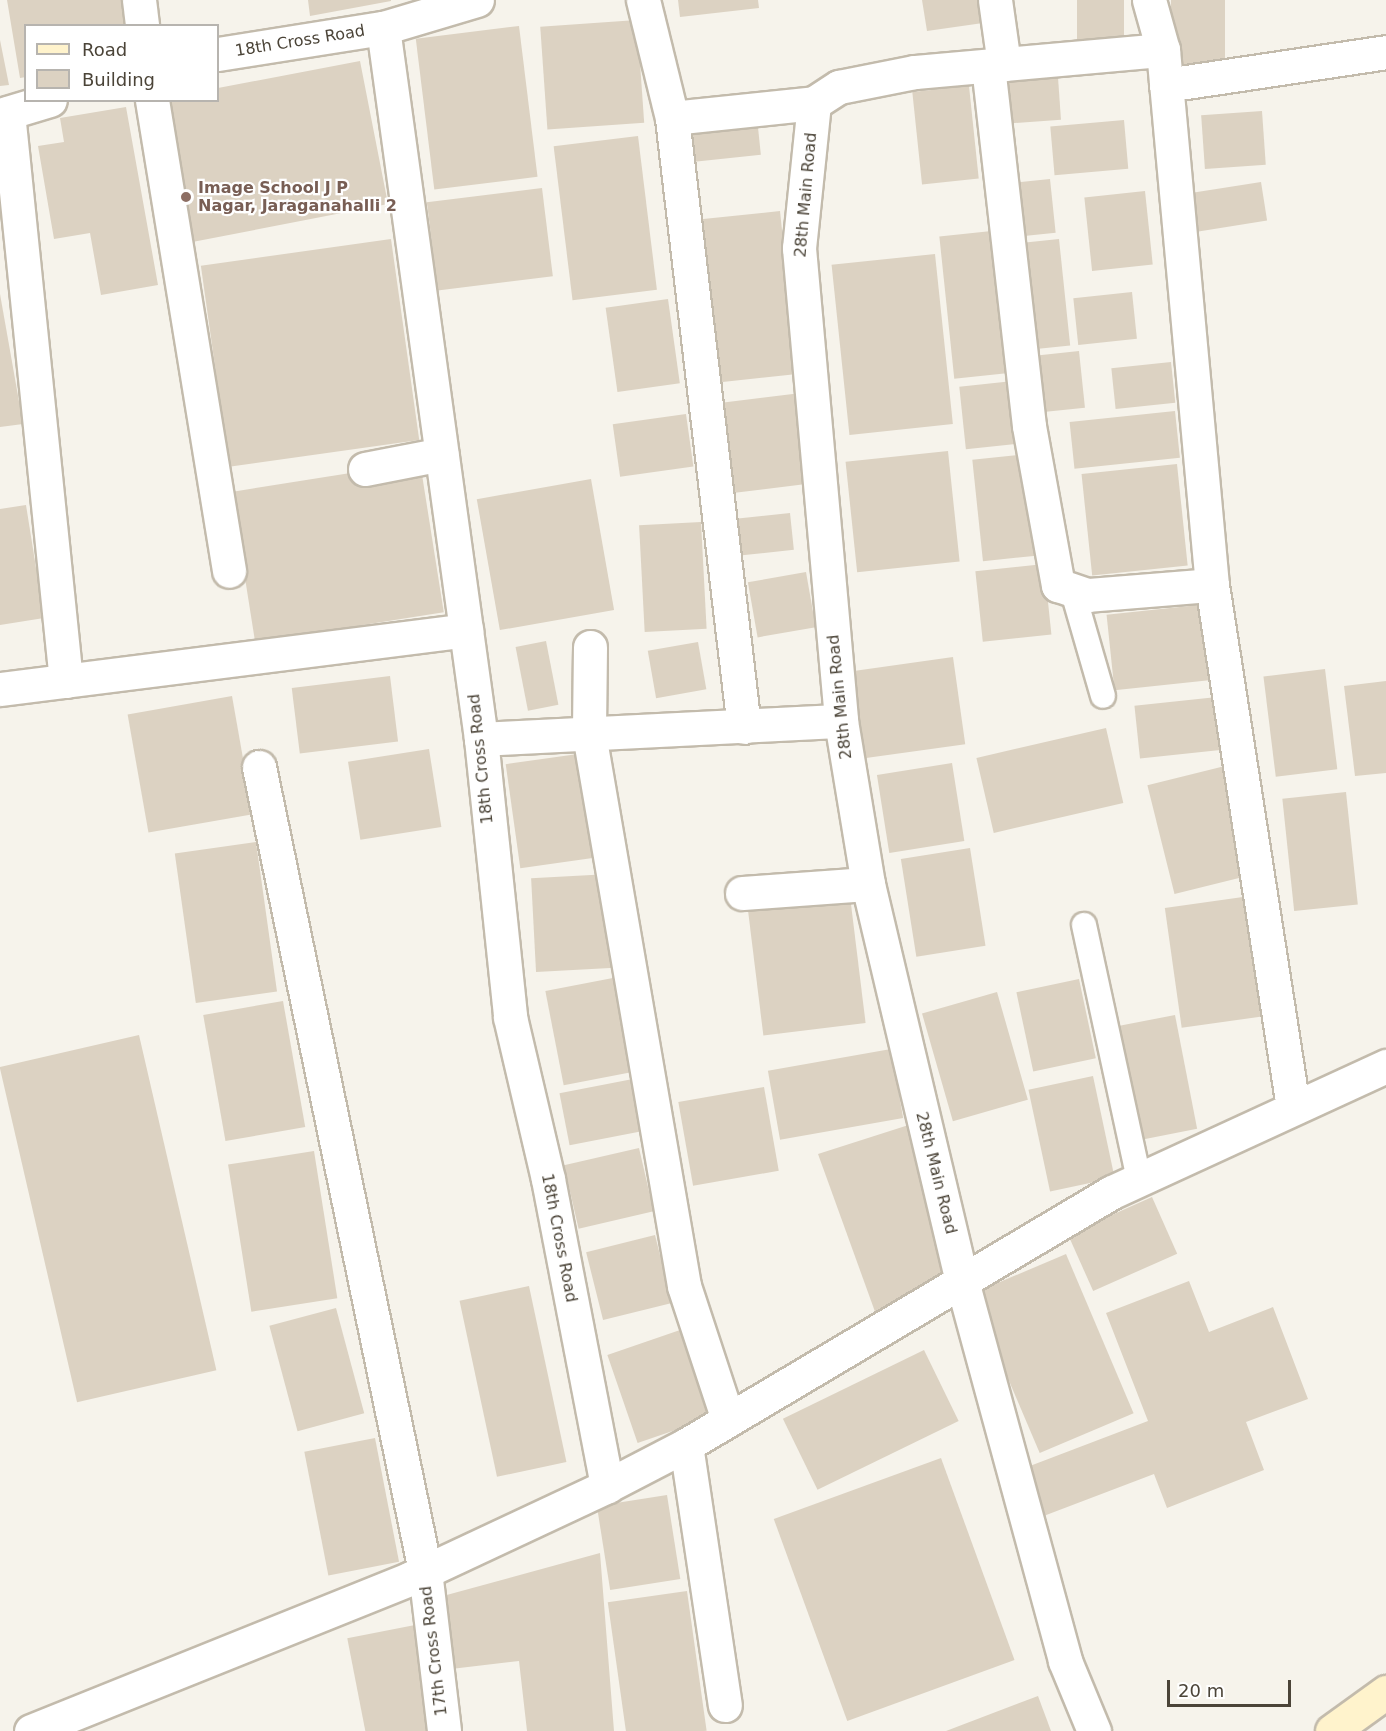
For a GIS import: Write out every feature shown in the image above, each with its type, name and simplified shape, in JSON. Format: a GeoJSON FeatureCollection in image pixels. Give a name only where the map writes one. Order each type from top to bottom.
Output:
{"type":"FeatureCollection","features":[{"type":"Feature","properties":{"kind":"main road"},"geometry":{"type":"LineString","coordinates":[[1332,1731],[1386,1692]]}},
{"type":"Feature","properties":{"kind":"street"},"geometry":{"type":"LineString","coordinates":[[139,0],[142,24]]}},
{"type":"Feature","properties":{"kind":"street"},"geometry":{"type":"LineString","coordinates":[[643,0],[672,118],[744,726]]}},
{"type":"Feature","properties":{"kind":"street"},"geometry":{"type":"LineString","coordinates":[[995,0],[996,65],[1029,426],[1056,577],[1073,592],[1212,585]]}},
{"type":"Feature","properties":{"kind":"street"},"geometry":{"type":"LineString","coordinates":[[1149,0],[1163,50],[1212,585],[1293,1107]]}},
{"type":"Feature","properties":{"kind":"street","name":"18th Cross Road"},"geometry":{"type":"LineString","coordinates":[[219,54],[383,28],[462,2]]}},
{"type":"Feature","properties":{"kind":"street","name":"18th Cross Road"},"geometry":{"type":"LineString","coordinates":[[383,28],[481,739],[510,1017],[607,1486]]}},
{"type":"Feature","properties":{"kind":"street"},"geometry":{"type":"LineString","coordinates":[[672,118],[814,103],[839,87],[878,78],[1163,50]]}},
{"type":"Feature","properties":{"kind":"street"},"geometry":{"type":"LineString","coordinates":[[1166,85],[1386,52]]}},
{"type":"Feature","properties":{"kind":"street"},"geometry":{"type":"LineString","coordinates":[[43,102],[4,114],[66,681]]}},
{"type":"Feature","properties":{"kind":"street"},"geometry":{"type":"LineString","coordinates":[[152,102],[229,571]]}},
{"type":"Feature","properties":{"kind":"street","name":"28th Main Road"},"geometry":{"type":"LineString","coordinates":[[814,103],[799,248],[841,722],[868,884],[962,1281],[1065,1661],[1094,1731]]}},
{"type":"Feature","properties":{"kind":"street"},"geometry":{"type":"LineString","coordinates":[[365,469],[442,454]]}},
{"type":"Feature","properties":{"kind":"street"},"geometry":{"type":"LineString","coordinates":[[0,688],[466,630]]}},
{"type":"Feature","properties":{"kind":"street"},"geometry":{"type":"LineString","coordinates":[[590,647],[589,734],[684,1286],[728,1420]]}},
{"type":"Feature","properties":{"kind":"street"},"geometry":{"type":"LineString","coordinates":[[481,739],[841,722]]}},
{"type":"Feature","properties":{"kind":"street","name":"17th Cross Road"},"geometry":{"type":"LineString","coordinates":[[259,767],[425,1571],[444,1731]]}},
{"type":"Feature","properties":{"kind":"street"},"geometry":{"type":"LineString","coordinates":[[742,892],[868,884]]}},
{"type":"Feature","properties":{"kind":"street"},"geometry":{"type":"LineString","coordinates":[[31,1731],[425,1571],[607,1486],[686,1445],[1138,1179],[1386,1066]]}},
{"type":"Feature","properties":{"kind":"street"},"geometry":{"type":"LineString","coordinates":[[686,1445],[725,1705]]}},
{"type":"Feature","properties":{"kind":"lane"},"geometry":{"type":"LineString","coordinates":[[1073,592],[1103,696]]}},
{"type":"Feature","properties":{"kind":"lane"},"geometry":{"type":"LineString","coordinates":[[1084,925],[1138,1179]]}},
{"type":"Feature","properties":{"kind":"building"},"geometry":{"type":"Polygon","coordinates":[[[7,0],[121,0],[125,24],[24,24],[24,77],[20,78],[7,0]]]}},
{"type":"Feature","properties":{"kind":"building"},"geometry":{"type":"Polygon","coordinates":[[[308,0],[391,0],[391,1],[310,16],[308,0]]]}},
{"type":"Feature","properties":{"kind":"building"},"geometry":{"type":"Polygon","coordinates":[[[678,0],[758,0],[759,8],[680,17],[678,0]]]}},
{"type":"Feature","properties":{"kind":"building"},"geometry":{"type":"Polygon","coordinates":[[[922,0],[987,0],[990,22],[927,31],[922,0]]]}},
{"type":"Feature","properties":{"kind":"building"},"geometry":{"type":"Polygon","coordinates":[[[1077,0],[1124,0],[1124,47],[1077,47],[1077,0]]]}},
{"type":"Feature","properties":{"kind":"building"},"geometry":{"type":"Polygon","coordinates":[[[1171,0],[1225,0],[1225,66],[1171,66],[1171,0]]]}},
{"type":"Feature","properties":{"kind":"building"},"geometry":{"type":"Polygon","coordinates":[[[637,20],[644,123],[547,130],[540,27],[637,20]]]}},
{"type":"Feature","properties":{"kind":"building"},"geometry":{"type":"Polygon","coordinates":[[[519,26],[538,177],[434,190],[416,39],[519,26]]]}},
{"type":"Feature","properties":{"kind":"building"},"geometry":{"type":"Polygon","coordinates":[[[0,40],[9,85],[0,86],[0,40]]]}},
{"type":"Feature","properties":{"kind":"building"},"geometry":{"type":"Polygon","coordinates":[[[360,61],[388,204],[182,244],[155,102],[219,102],[219,88],[360,61]]]}},
{"type":"Feature","properties":{"kind":"building"},"geometry":{"type":"Polygon","coordinates":[[[1057,63],[1061,120],[1005,124],[1001,67],[1057,63]]]}},
{"type":"Feature","properties":{"kind":"building"},"geometry":{"type":"Polygon","coordinates":[[[969,86],[979,178],[922,184],[912,92],[969,86]]]}},
{"type":"Feature","properties":{"kind":"building"},"geometry":{"type":"Polygon","coordinates":[[[126,107],[158,285],[101,295],[90,233],[54,239],[38,146],[64,142],[60,118],[126,107]]]}},
{"type":"Feature","properties":{"kind":"building"},"geometry":{"type":"Polygon","coordinates":[[[1262,111],[1266,165],[1205,169],[1201,115],[1262,111]]]}},
{"type":"Feature","properties":{"kind":"building"},"geometry":{"type":"Polygon","coordinates":[[[757,118],[761,155],[692,162],[688,125],[757,118]]]}},
{"type":"Feature","properties":{"kind":"building"},"geometry":{"type":"Polygon","coordinates":[[[1124,120],[1128,169],[1055,175],[1050,126],[1124,120]]]}},
{"type":"Feature","properties":{"kind":"building"},"geometry":{"type":"Polygon","coordinates":[[[638,136],[657,290],[573,300],[554,146],[638,136]]]}},
{"type":"Feature","properties":{"kind":"building"},"geometry":{"type":"Polygon","coordinates":[[[1050,179],[1056,233],[1017,237],[1011,183],[1050,179]]]}},
{"type":"Feature","properties":{"kind":"building"},"geometry":{"type":"Polygon","coordinates":[[[1261,182],[1267,221],[1197,232],[1191,193],[1261,182]]]}},
{"type":"Feature","properties":{"kind":"building"},"geometry":{"type":"Polygon","coordinates":[[[542,188],[553,276],[438,290],[427,202],[542,188]]]}},
{"type":"Feature","properties":{"kind":"building"},"geometry":{"type":"Polygon","coordinates":[[[1145,191],[1153,265],[1092,271],[1084,197],[1145,191]]]}},
{"type":"Feature","properties":{"kind":"building"},"geometry":{"type":"Polygon","coordinates":[[[780,211],[797,374],[716,383],[698,220],[780,211]]]}},
{"type":"Feature","properties":{"kind":"building"},"geometry":{"type":"Polygon","coordinates":[[[1001,230],[1016,372],[954,379],[939,236],[1001,230]]]}},
{"type":"Feature","properties":{"kind":"building"},"geometry":{"type":"Polygon","coordinates":[[[391,239],[419,440],[229,467],[201,266],[391,239]]]}},
{"type":"Feature","properties":{"kind":"building"},"geometry":{"type":"Polygon","coordinates":[[[1059,239],[1070,345],[1026,350],[1015,244],[1059,239]]]}},
{"type":"Feature","properties":{"kind":"building"},"geometry":{"type":"Polygon","coordinates":[[[935,254],[953,424],[849,435],[832,265],[935,254]]]}},
{"type":"Feature","properties":{"kind":"building"},"geometry":{"type":"Polygon","coordinates":[[[1132,292],[1137,339],[1078,345],[1073,298],[1132,292]]]}},
{"type":"Feature","properties":{"kind":"building"},"geometry":{"type":"Polygon","coordinates":[[[0,294],[23,424],[0,427],[0,294]]]}},
{"type":"Feature","properties":{"kind":"building"},"geometry":{"type":"Polygon","coordinates":[[[668,299],[680,383],[617,392],[606,308],[668,299]]]}},
{"type":"Feature","properties":{"kind":"building"},"geometry":{"type":"Polygon","coordinates":[[[1079,351],[1085,408],[1031,413],[1025,357],[1079,351]]]}},
{"type":"Feature","properties":{"kind":"building"},"geometry":{"type":"Polygon","coordinates":[[[1171,362],[1175,403],[1116,409],[1111,368],[1171,362]]]}},
{"type":"Feature","properties":{"kind":"building"},"geometry":{"type":"Polygon","coordinates":[[[1013,381],[1020,444],[966,449],[959,387],[1013,381]]]}},
{"type":"Feature","properties":{"kind":"building"},"geometry":{"type":"Polygon","coordinates":[[[801,393],[812,483],[723,494],[712,404],[801,393]]]}},
{"type":"Feature","properties":{"kind":"building"},"geometry":{"type":"Polygon","coordinates":[[[1175,411],[1180,458],[1074,469],[1070,422],[1175,411]]]}},
{"type":"Feature","properties":{"kind":"building"},"geometry":{"type":"Polygon","coordinates":[[[686,414],[693,466],[620,477],[613,424],[686,414]]]}},
{"type":"Feature","properties":{"kind":"building"},"geometry":{"type":"Polygon","coordinates":[[[948,451],[960,561],[857,572],[846,462],[948,451]]]}},
{"type":"Feature","properties":{"kind":"building"},"geometry":{"type":"Polygon","coordinates":[[[1028,454],[1039,555],[983,561],[972,460],[1028,454]]]}},
{"type":"Feature","properties":{"kind":"building"},"geometry":{"type":"Polygon","coordinates":[[[420,462],[444,612],[255,642],[231,492],[420,462]]]}},
{"type":"Feature","properties":{"kind":"building"},"geometry":{"type":"Polygon","coordinates":[[[1177,464],[1188,565],[1092,575],[1082,474],[1177,464]]]}},
{"type":"Feature","properties":{"kind":"building"},"geometry":{"type":"Polygon","coordinates":[[[591,479],[614,610],[500,630],[477,499],[591,479]]]}},
{"type":"Feature","properties":{"kind":"building"},"geometry":{"type":"Polygon","coordinates":[[[26,505],[44,618],[0,625],[0,509],[26,505]]]}},
{"type":"Feature","properties":{"kind":"building"},"geometry":{"type":"Polygon","coordinates":[[[790,513],[794,550],[730,556],[726,520],[790,513]]]}},
{"type":"Feature","properties":{"kind":"building"},"geometry":{"type":"Polygon","coordinates":[[[701,522],[707,629],[645,632],[639,525],[701,522]]]}},
{"type":"Feature","properties":{"kind":"building"},"geometry":{"type":"Polygon","coordinates":[[[1044,564],[1051,635],[983,642],[975,571],[1044,564]]]}},
{"type":"Feature","properties":{"kind":"building"},"geometry":{"type":"Polygon","coordinates":[[[806,572],[816,627],[758,637],[748,582],[806,572]]]}},
{"type":"Feature","properties":{"kind":"building"},"geometry":{"type":"Polygon","coordinates":[[[1208,604],[1216,680],[1115,690],[1107,615],[1208,604]]]}},
{"type":"Feature","properties":{"kind":"building"},"geometry":{"type":"Polygon","coordinates":[[[546,641],[558,705],[528,711],[516,647],[546,641]]]}},
{"type":"Feature","properties":{"kind":"building"},"geometry":{"type":"Polygon","coordinates":[[[698,642],[706,689],[656,698],[648,651],[698,642]]]}},
{"type":"Feature","properties":{"kind":"building"},"geometry":{"type":"Polygon","coordinates":[[[953,657],[965,744],[864,758],[852,671],[953,657]]]}},
{"type":"Feature","properties":{"kind":"building"},"geometry":{"type":"Polygon","coordinates":[[[1325,669],[1337,769],[1276,777],[1263,677],[1325,669]]]}},
{"type":"Feature","properties":{"kind":"building"},"geometry":{"type":"Polygon","coordinates":[[[390,676],[398,742],[300,754],[292,688],[390,676]]]}},
{"type":"Feature","properties":{"kind":"building"},"geometry":{"type":"Polygon","coordinates":[[[1386,681],[1386,773],[1355,776],[1344,686],[1386,681]]]}},
{"type":"Feature","properties":{"kind":"building"},"geometry":{"type":"Polygon","coordinates":[[[232,696],[253,814],[148,833],[128,714],[232,696]]]}},
{"type":"Feature","properties":{"kind":"building"},"geometry":{"type":"Polygon","coordinates":[[[1217,697],[1223,750],[1140,758],[1134,706],[1217,697]]]}},
{"type":"Feature","properties":{"kind":"building"},"geometry":{"type":"Polygon","coordinates":[[[1106,728],[1123,803],[994,833],[976,758],[1106,728]]]}},
{"type":"Feature","properties":{"kind":"building"},"geometry":{"type":"Polygon","coordinates":[[[429,749],[441,827],[360,840],[348,762],[429,749]]]}},
{"type":"Feature","properties":{"kind":"building"},"geometry":{"type":"Polygon","coordinates":[[[578,754],[593,858],[520,868],[506,764],[578,754]]]}},
{"type":"Feature","properties":{"kind":"building"},"geometry":{"type":"Polygon","coordinates":[[[952,763],[964,841],[889,853],[877,775],[952,763]]]}},
{"type":"Feature","properties":{"kind":"building"},"geometry":{"type":"Polygon","coordinates":[[[1225,766],[1252,875],[1174,894],[1147,785],[1225,766]]]}},
{"type":"Feature","properties":{"kind":"building"},"geometry":{"type":"Polygon","coordinates":[[[1346,792],[1358,904],[1294,911],[1282,799],[1346,792]]]}},
{"type":"Feature","properties":{"kind":"building"},"geometry":{"type":"Polygon","coordinates":[[[256,842],[277,992],[196,1003],[175,853],[256,842]]]}},
{"type":"Feature","properties":{"kind":"building"},"geometry":{"type":"Polygon","coordinates":[[[970,848],[985,946],[916,957],[901,859],[970,848]]]}},
{"type":"Feature","properties":{"kind":"building"},"geometry":{"type":"Polygon","coordinates":[[[610,874],[615,968],[536,972],[531,878],[610,874]]]}},
{"type":"Feature","properties":{"kind":"building"},"geometry":{"type":"Polygon","coordinates":[[[850,896],[866,1023],[763,1036],[748,909],[850,896]]]}},
{"type":"Feature","properties":{"kind":"building"},"geometry":{"type":"Polygon","coordinates":[[[1250,896],[1267,1016],[1182,1028],[1165,908],[1250,896]]]}},
{"type":"Feature","properties":{"kind":"building"},"geometry":{"type":"Polygon","coordinates":[[[618,977],[636,1071],[564,1085],[545,991],[618,977]]]}},
{"type":"Feature","properties":{"kind":"building"},"geometry":{"type":"Polygon","coordinates":[[[1079,979],[1096,1058],[1033,1072],[1016,992],[1079,979]]]}},
{"type":"Feature","properties":{"kind":"building"},"geometry":{"type":"Polygon","coordinates":[[[997,992],[1028,1100],[953,1121],[922,1013],[997,992]]]}},
{"type":"Feature","properties":{"kind":"building"},"geometry":{"type":"Polygon","coordinates":[[[283,1001],[305,1127],[225,1141],[203,1015],[283,1001]]]}},
{"type":"Feature","properties":{"kind":"building"},"geometry":{"type":"Polygon","coordinates":[[[1175,1015],[1197,1129],[1131,1142],[1109,1028],[1175,1015]]]}},
{"type":"Feature","properties":{"kind":"building"},"geometry":{"type":"Polygon","coordinates":[[[139,1035],[216,1370],[77,1402],[0,1067],[139,1035]]]}},
{"type":"Feature","properties":{"kind":"building"},"geometry":{"type":"Polygon","coordinates":[[[891,1049],[903,1118],[780,1140],[768,1071],[891,1049]]]}},
{"type":"Feature","properties":{"kind":"building"},"geometry":{"type":"Polygon","coordinates":[[[1093,1076],[1115,1178],[1050,1191],[1028,1090],[1093,1076]]]}},
{"type":"Feature","properties":{"kind":"building"},"geometry":{"type":"Polygon","coordinates":[[[638,1078],[648,1130],[570,1145],[559,1093],[638,1078]]]}},
{"type":"Feature","properties":{"kind":"building"},"geometry":{"type":"Polygon","coordinates":[[[764,1087],[779,1171],[693,1186],[678,1102],[764,1087]]]}},
{"type":"Feature","properties":{"kind":"building"},"geometry":{"type":"Polygon","coordinates":[[[918,1122],[957,1276],[878,1320],[818,1154],[918,1122]]]}},
{"type":"Feature","properties":{"kind":"building"},"geometry":{"type":"Polygon","coordinates":[[[639,1148],[654,1211],[579,1229],[564,1165],[639,1148]]]}},
{"type":"Feature","properties":{"kind":"building"},"geometry":{"type":"Polygon","coordinates":[[[314,1151],[337,1298],[251,1312],[228,1165],[314,1151]]]}},
{"type":"Feature","properties":{"kind":"building"},"geometry":{"type":"Polygon","coordinates":[[[1152,1197],[1177,1254],[1093,1291],[1068,1234],[1152,1197]]]}},
{"type":"Feature","properties":{"kind":"building"},"geometry":{"type":"Polygon","coordinates":[[[655,1235],[672,1303],[603,1320],[586,1252],[655,1235]]]}},
{"type":"Feature","properties":{"kind":"building"},"geometry":{"type":"Polygon","coordinates":[[[1066,1254],[1134,1413],[1040,1453],[972,1294],[1066,1254]]]}},
{"type":"Feature","properties":{"kind":"building"},"geometry":{"type":"Polygon","coordinates":[[[1189,1281],[1209,1332],[1273,1307],[1308,1399],[1246,1422],[1264,1470],[1167,1508],[1154,1474],[1041,1517],[1022,1469],[1148,1421],[1106,1313],[1189,1281]]]}},
{"type":"Feature","properties":{"kind":"building"},"geometry":{"type":"Polygon","coordinates":[[[529,1286],[566,1462],[497,1477],[460,1301],[529,1286]]]}},
{"type":"Feature","properties":{"kind":"building"},"geometry":{"type":"Polygon","coordinates":[[[336,1308],[364,1413],[298,1431],[269,1326],[336,1308]]]}},
{"type":"Feature","properties":{"kind":"building"},"geometry":{"type":"Polygon","coordinates":[[[683,1329],[713,1417],[638,1443],[607,1355],[683,1329]]]}},
{"type":"Feature","properties":{"kind":"building"},"geometry":{"type":"Polygon","coordinates":[[[924,1350],[959,1421],[818,1490],[783,1419],[924,1350]]]}},
{"type":"Feature","properties":{"kind":"building"},"geometry":{"type":"Polygon","coordinates":[[[375,1438],[399,1562],[328,1575],[304,1452],[375,1438]]]}},
{"type":"Feature","properties":{"kind":"building"},"geometry":{"type":"Polygon","coordinates":[[[941,1458],[1015,1660],[847,1721],[774,1519],[941,1458]]]}},
{"type":"Feature","properties":{"kind":"building"},"geometry":{"type":"Polygon","coordinates":[[[667,1495],[680,1579],[610,1590],[597,1506],[667,1495]]]}},
{"type":"Feature","properties":{"kind":"building"},"geometry":{"type":"Polygon","coordinates":[[[600,1553],[614,1731],[527,1731],[519,1661],[451,1669],[443,1596],[600,1553]]]}},
{"type":"Feature","properties":{"kind":"building"},"geometry":{"type":"Polygon","coordinates":[[[687,1591],[707,1731],[626,1731],[608,1602],[687,1591]]]}},
{"type":"Feature","properties":{"kind":"building"},"geometry":{"type":"Polygon","coordinates":[[[415,1625],[436,1731],[365,1731],[347,1638],[415,1625]]]}},
{"type":"Feature","properties":{"kind":"building"},"geometry":{"type":"Polygon","coordinates":[[[1038,1696],[1051,1731],[946,1731],[1038,1696]]]}},
{"type":"Feature","properties":{"kind":"place","name":"Image School J P Nagar, Jaraganahalli 2"},"geometry":{"type":"Point","coordinates":[186,197]}}]}
